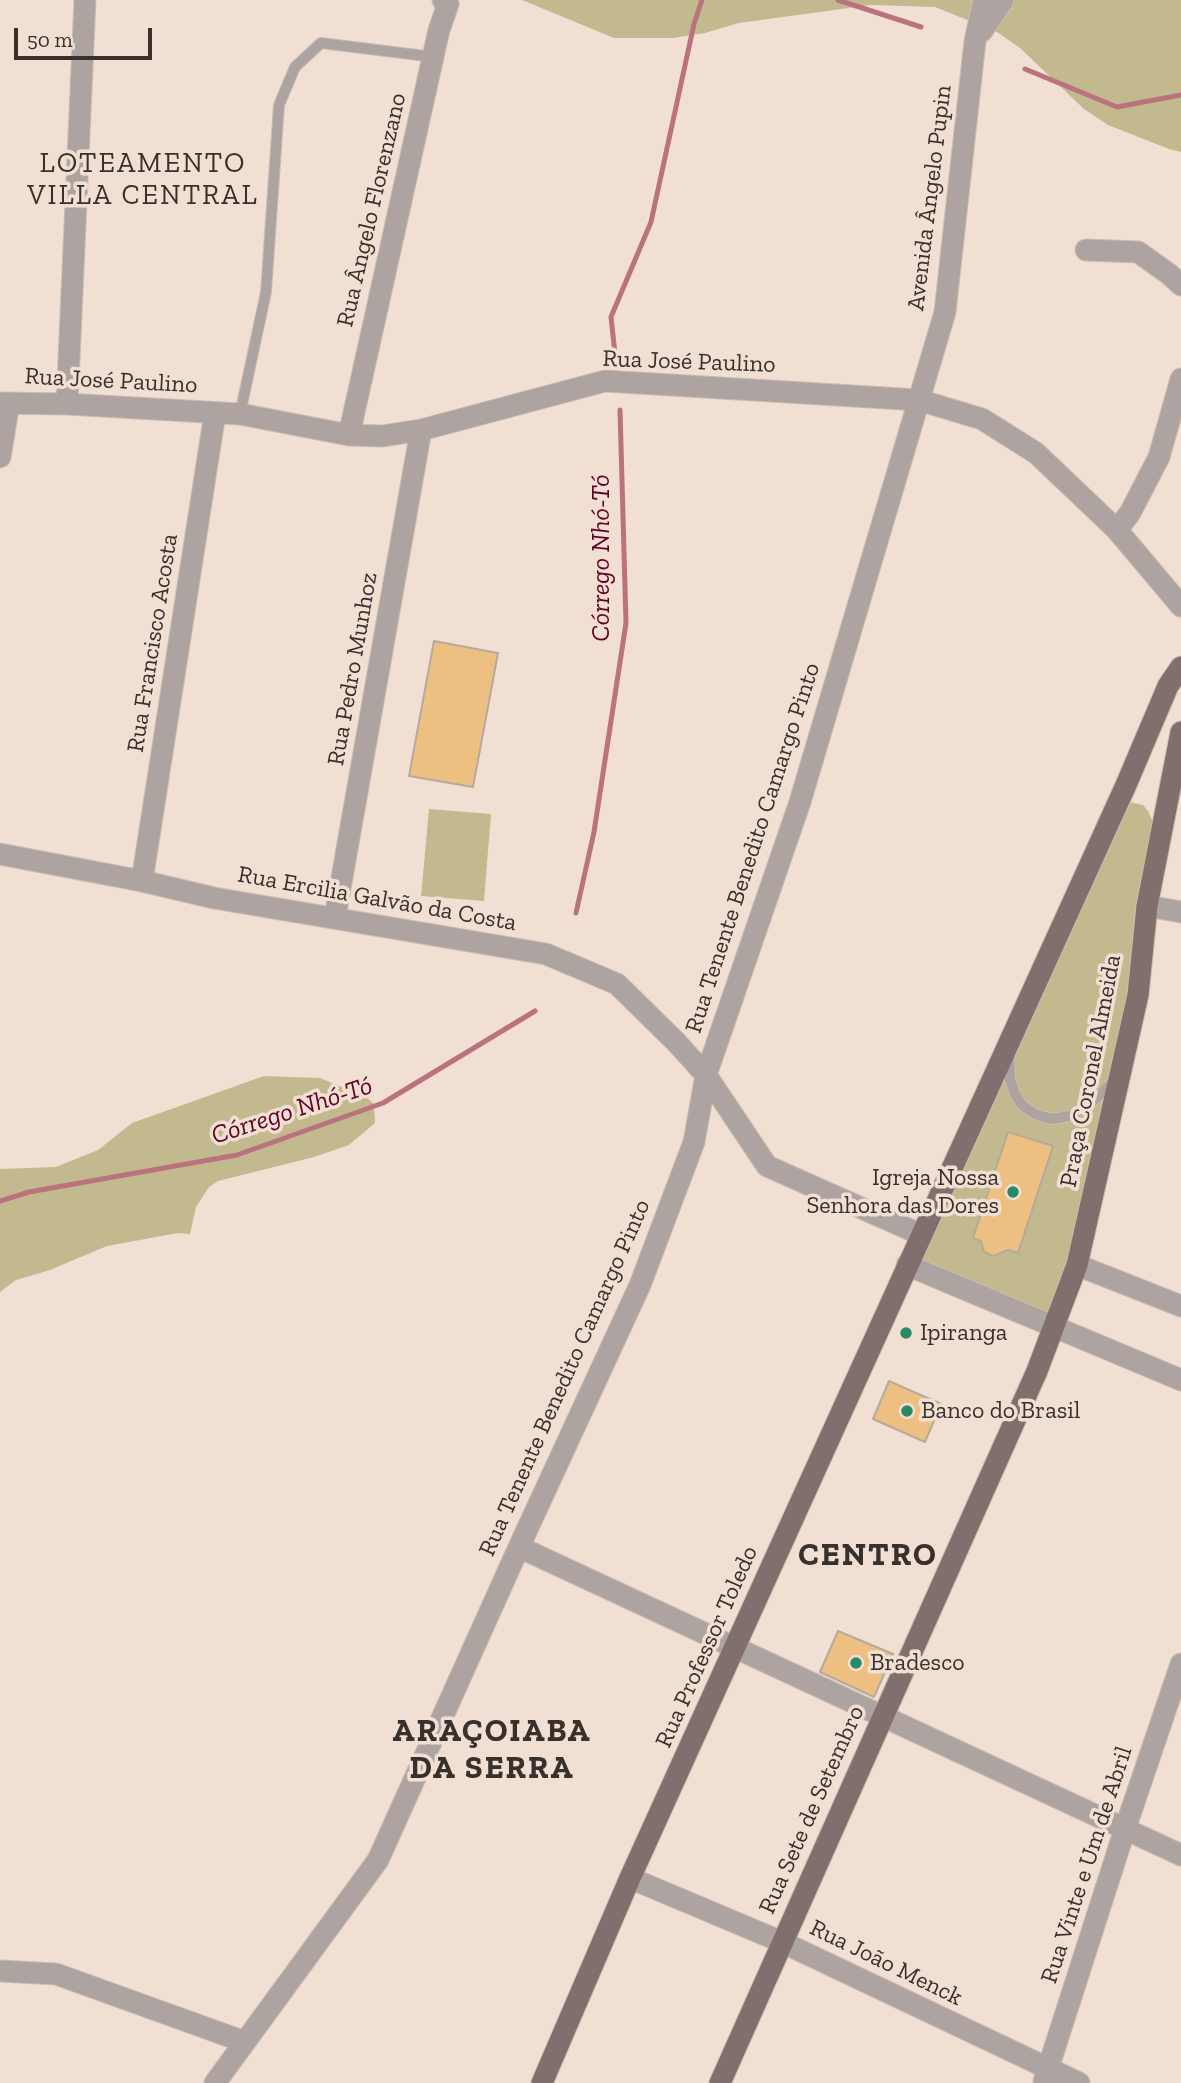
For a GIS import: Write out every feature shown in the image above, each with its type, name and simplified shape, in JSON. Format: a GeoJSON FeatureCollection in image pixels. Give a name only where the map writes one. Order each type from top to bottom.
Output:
{"type":"FeatureCollection","features":[{"type":"Feature","properties":{"kind":"main road"},"geometry":{"type":"LineString","coordinates":[[922,1235],[1126,785],[1168,685],[1181,667]]}},
{"type":"Feature","properties":{"kind":"main road","name":"Praça Coronel Almeida"},"geometry":{"type":"LineString","coordinates":[[1054,1328],[1077,1265],[1138,995],[1147,906],[1180,735]]}},
{"type":"Feature","properties":{"kind":"main road","name":"Rua Professor Toledo"},"geometry":{"type":"LineString","coordinates":[[542,2083],[630,1878],[922,1235]]}},
{"type":"Feature","properties":{"kind":"main road","name":"Rua Sete de Setembro"},"geometry":{"type":"LineString","coordinates":[[720,2083],[1054,1328]]}},
{"type":"Feature","properties":{"kind":"street"},"geometry":{"type":"LineString","coordinates":[[67,404],[85,0]]}},
{"type":"Feature","properties":{"kind":"street","name":"Rua Ângelo Florenzano"},"geometry":{"type":"LineString","coordinates":[[349,435],[439,30],[448,4],[443,0]]}},
{"type":"Feature","properties":{"kind":"street","name":"Avenida Ângelo Pupin"},"geometry":{"type":"LineString","coordinates":[[919,400],[945,312],[975,41],[984,0]]}},
{"type":"Feature","properties":{"kind":"street","name":"Avenida Ângelo Pupin"},"geometry":{"type":"LineString","coordinates":[[975,41],[1003,0]]}},
{"type":"Feature","properties":{"kind":"street"},"geometry":{"type":"LineString","coordinates":[[1086,250],[1138,252],[1181,285]]}},
{"type":"Feature","properties":{"kind":"street"},"geometry":{"type":"LineString","coordinates":[[1117,530],[1130,513],[1160,457],[1181,379]]}},
{"type":"Feature","properties":{"kind":"street","name":"Rua José Paulino"},"geometry":{"type":"LineString","coordinates":[[5,403],[240,414],[349,435],[382,436],[421,430],[605,381],[919,400],[982,419],[1035,453],[1117,530],[1181,606]]}},
{"type":"Feature","properties":{"kind":"street","name":"Rua Tenente Benedito Camargo Pinto"},"geometry":{"type":"LineString","coordinates":[[215,2083],[378,1860],[640,1285],[694,1142],[706,1075],[800,802],[919,400]]}},
{"type":"Feature","properties":{"kind":"street"},"geometry":{"type":"LineString","coordinates":[[0,457],[5,403]]}},
{"type":"Feature","properties":{"kind":"street","name":"Rua Francisco Acosta"},"geometry":{"type":"LineString","coordinates":[[142,881],[215,413]]}},
{"type":"Feature","properties":{"kind":"street","name":"Rua Pedro Munhoz"},"geometry":{"type":"LineString","coordinates":[[335,917],[421,430]]}},
{"type":"Feature","properties":{"kind":"street","name":"Rua Ercilia Galvão da Costa"},"geometry":{"type":"LineString","coordinates":[[0,854],[142,881],[214,898],[545,954],[617,984],[706,1075],[767,1166],[922,1235]]}},
{"type":"Feature","properties":{"kind":"street"},"geometry":{"type":"LineString","coordinates":[[1147,906],[1181,912]]}},
{"type":"Feature","properties":{"kind":"street"},"geometry":{"type":"LineString","coordinates":[[907,1265],[1181,1380]]}},
{"type":"Feature","properties":{"kind":"street"},"geometry":{"type":"LineString","coordinates":[[1077,1265],[1181,1306]]}},
{"type":"Feature","properties":{"kind":"street"},"geometry":{"type":"LineString","coordinates":[[519,1547],[1181,1855]]}},
{"type":"Feature","properties":{"kind":"street","name":"Rua Vinte e Um de Abril"},"geometry":{"type":"LineString","coordinates":[[1046,2076],[1181,1664]]}},
{"type":"Feature","properties":{"kind":"street","name":"Rua João Menck"},"geometry":{"type":"LineString","coordinates":[[630,1878],[782,1942],[1046,2076],[1079,2083]]}},
{"type":"Feature","properties":{"kind":"street"},"geometry":{"type":"LineString","coordinates":[[0,1971],[56,1974],[245,2042]]}},
{"type":"Feature","properties":{"kind":"lane"},"geometry":{"type":"LineString","coordinates":[[240,414],[267,292],[279,105],[295,67],[321,43],[434,57]]}},
{"type":"Feature","properties":{"kind":"lane"},"geometry":{"type":"LineString","coordinates":[[1009,1042],[1010,1079],[1015,1094],[1022,1105],[1035,1114],[1051,1119],[1070,1116],[1086,1108],[1121,1073]]}},
{"type":"Feature","properties":{"kind":"shaded area"},"geometry":{"type":"Polygon","coordinates":[[[522,0],[1181,0],[1181,152],[1108,125],[1084,109],[1020,48],[997,32],[935,7],[871,5],[739,23],[705,33],[673,38],[614,38],[522,0]]]}},
{"type":"Feature","properties":{"kind":"shaded area"},"geometry":{"type":"Polygon","coordinates":[[[1129,802],[1143,805],[1148,811],[1152,820],[1152,831],[1117,1073],[1051,1322],[913,1263],[1129,802]]]}},
{"type":"Feature","properties":{"kind":"shaded area"},"geometry":{"type":"Polygon","coordinates":[[[429,809],[491,814],[484,901],[421,896],[429,809]]]}},
{"type":"Feature","properties":{"kind":"shaded area"},"geometry":{"type":"Polygon","coordinates":[[[264,1076],[320,1078],[365,1096],[374,1104],[375,1123],[349,1145],[314,1157],[218,1181],[209,1187],[196,1207],[190,1234],[178,1233],[107,1246],[50,1270],[16,1280],[0,1292],[0,1169],[56,1167],[98,1150],[132,1123],[264,1076]]]}},
{"type":"Feature","properties":{"kind":"building"},"geometry":{"type":"Polygon","coordinates":[[[434,641],[498,653],[473,787],[409,776],[434,641]]]}},
{"type":"Feature","properties":{"kind":"building","name":"Igreja Nossa Senhora das Dores"},"geometry":{"type":"Polygon","coordinates":[[[1008,1132],[1053,1146],[1018,1253],[1008,1250],[993,1256],[984,1252],[981,1241],[973,1238],[1008,1132]]]}},
{"type":"Feature","properties":{"kind":"building","name":"Banco do Brasil"},"geometry":{"type":"Polygon","coordinates":[[[889,1381],[941,1404],[925,1442],[873,1419],[889,1381]]]}},
{"type":"Feature","properties":{"kind":"building","name":"Bradesco"},"geometry":{"type":"Polygon","coordinates":[[[838,1631],[893,1654],[874,1697],[820,1672],[838,1631]]]}},
{"type":"Feature","properties":{"kind":"waterway","name":"Córrego Nhó-Tó"},"geometry":{"type":"LineString","coordinates":[[615,354],[611,317],[651,222],[694,24],[702,0]]}},
{"type":"Feature","properties":{"kind":"waterway"},"geometry":{"type":"LineString","coordinates":[[838,0],[921,27]]}},
{"type":"Feature","properties":{"kind":"waterway"},"geometry":{"type":"LineString","coordinates":[[1025,69],[1117,107],[1181,95]]}},
{"type":"Feature","properties":{"kind":"waterway","name":"Córrego Nhó-Tó"},"geometry":{"type":"LineString","coordinates":[[576,913],[594,832],[626,623],[620,410]]}},
{"type":"Feature","properties":{"kind":"waterway","name":"Córrego Nhó-Tó"},"geometry":{"type":"LineString","coordinates":[[0,1201],[29,1192],[237,1155],[383,1103],[535,1011]]}},
{"type":"Feature","properties":{"kind":"place","name":"Igreja Nossa Senhora das Dores"},"geometry":{"type":"Point","coordinates":[1013,1192]}},
{"type":"Feature","properties":{"kind":"place","name":"Ipiranga"},"geometry":{"type":"Point","coordinates":[906,1333]}},
{"type":"Feature","properties":{"kind":"place","name":"Banco do Brasil"},"geometry":{"type":"Point","coordinates":[907,1411]}},
{"type":"Feature","properties":{"kind":"place","name":"Bradesco"},"geometry":{"type":"Point","coordinates":[856,1663]}},
{"type":"Feature","properties":{"kind":"district","name":"LOTEAMENTO VILLA CENTRAL"},"geometry":{"type":"Point","coordinates":[143,180]}},
{"type":"Feature","properties":{"kind":"district","name":"CENTRO"},"geometry":{"type":"Point","coordinates":[868,1556]}},
{"type":"Feature","properties":{"kind":"district","name":"ARAÇOIABA DA SERRA"},"geometry":{"type":"Point","coordinates":[492,1750]}}]}
